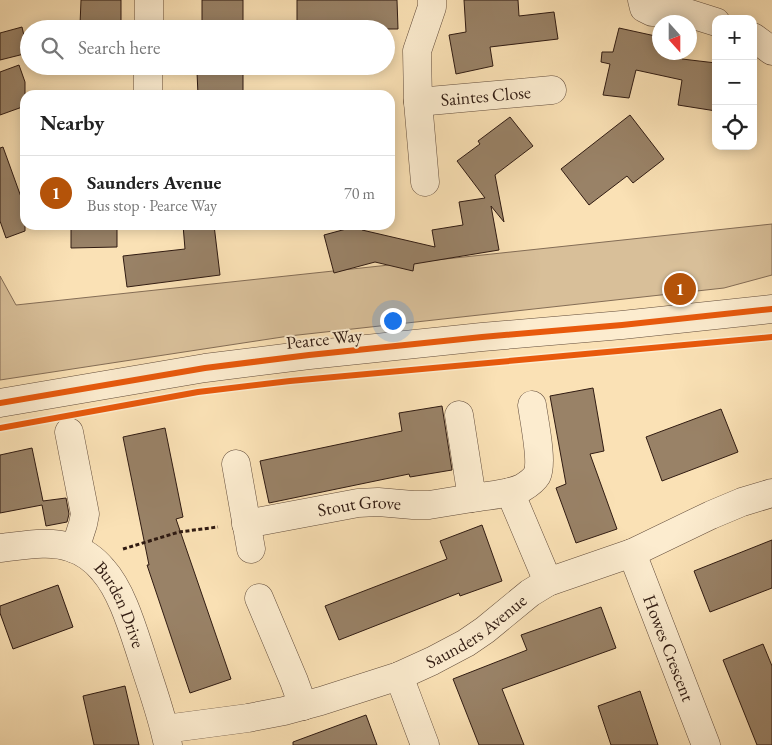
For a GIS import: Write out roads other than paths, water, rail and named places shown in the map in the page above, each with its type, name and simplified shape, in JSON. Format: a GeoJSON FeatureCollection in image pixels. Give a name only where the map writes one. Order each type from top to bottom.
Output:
{"type":"FeatureCollection","features":[{"type":"Feature","properties":{"kind":"street"},"geometry":{"type":"LineString","coordinates":[[149,0],[149,20]]}},
{"type":"Feature","properties":{"kind":"street","name":"Saintes Close"},"geometry":{"type":"LineString","coordinates":[[425,182],[418,102],[417,51],[432,7],[432,0]]}},
{"type":"Feature","properties":{"kind":"street"},"geometry":{"type":"LineString","coordinates":[[642,0],[644,8],[652,12],[684,12],[712,21]]}},
{"type":"Feature","properties":{"kind":"street"},"geometry":{"type":"LineString","coordinates":[[757,41],[772,51]]}},
{"type":"Feature","properties":{"kind":"street"},"geometry":{"type":"LineString","coordinates":[[148,75],[148,90]]}},
{"type":"Feature","properties":{"kind":"street","name":"Saintes Close"},"geometry":{"type":"LineString","coordinates":[[418,102],[552,90]]}},
{"type":"Feature","properties":{"kind":"street","name":"Pearce Way"},"geometry":{"type":"LineString","coordinates":[[0,403],[204,368],[309,355],[772,309]]}},
{"type":"Feature","properties":{"kind":"street","name":"Stout Grove"},"geometry":{"type":"LineString","coordinates":[[236,464],[249,536],[358,503],[429,504],[510,492],[522,488],[531,482],[537,475],[539,468],[532,405]]}},
{"type":"Feature","properties":{"kind":"street"},"geometry":{"type":"LineString","coordinates":[[459,415],[472,498]]}},
{"type":"Feature","properties":{"kind":"street"},"geometry":{"type":"LineString","coordinates":[[69,432],[85,514],[83,524],[85,555]]}},
{"type":"Feature","properties":{"kind":"street"},"geometry":{"type":"LineString","coordinates":[[510,492],[548,582]]}},
{"type":"Feature","properties":{"kind":"street","name":"Saunders Avenue"},"geometry":{"type":"LineString","coordinates":[[167,737],[284,711],[399,676],[466,643],[486,630],[530,593],[548,582],[632,553],[711,515],[742,502],[772,493]]}},
{"type":"Feature","properties":{"kind":"street","name":"Burden Drive"},"geometry":{"type":"LineString","coordinates":[[0,548],[51,544],[68,546],[85,555],[104,570],[121,599],[167,737]]}},
{"type":"Feature","properties":{"kind":"street","name":"Howes Crescent"},"geometry":{"type":"LineString","coordinates":[[632,553],[706,745]]}},
{"type":"Feature","properties":{"kind":"street"},"geometry":{"type":"LineString","coordinates":[[259,598],[294,681],[302,706]]}},
{"type":"Feature","properties":{"kind":"street"},"geometry":{"type":"LineString","coordinates":[[399,676],[425,745]]}},
{"type":"Feature","properties":{"kind":"place","name":"Saunders Avenue"},"geometry":{"type":"Point","coordinates":[680,289]}}]}
